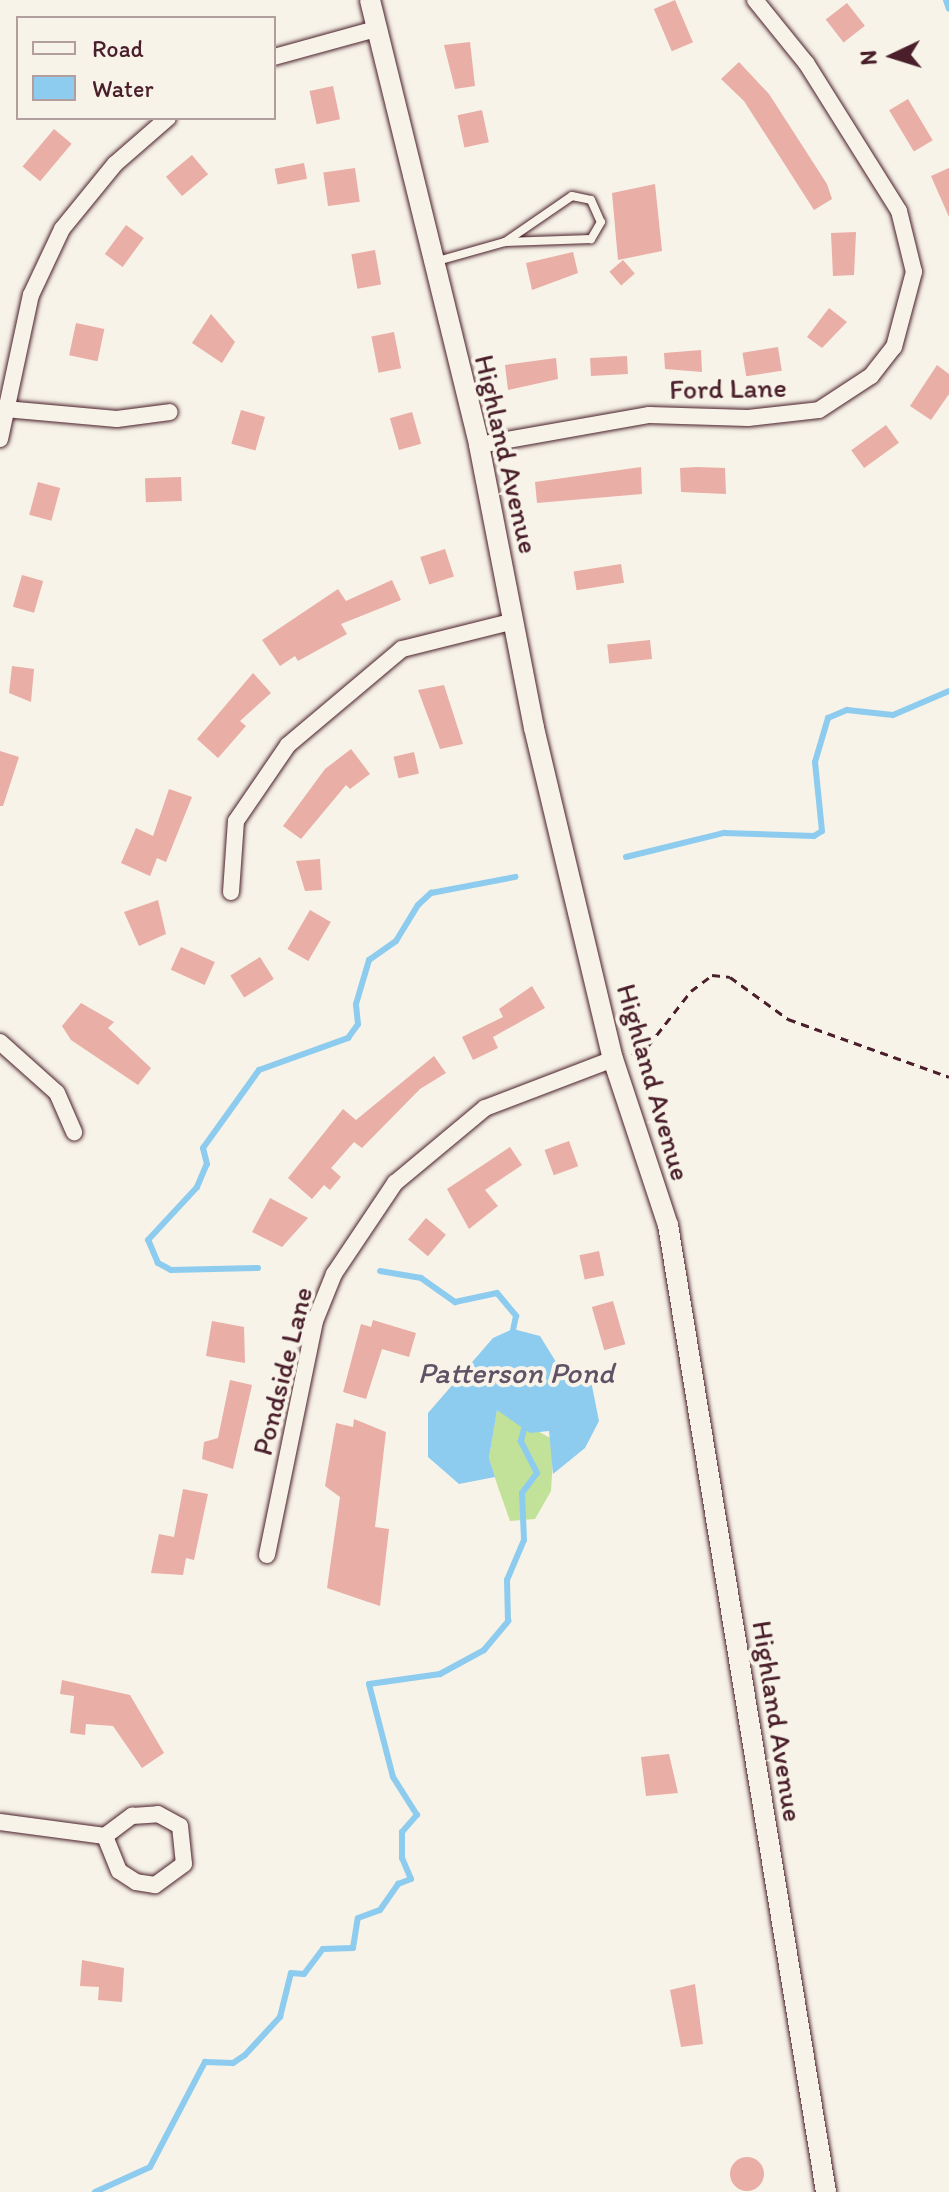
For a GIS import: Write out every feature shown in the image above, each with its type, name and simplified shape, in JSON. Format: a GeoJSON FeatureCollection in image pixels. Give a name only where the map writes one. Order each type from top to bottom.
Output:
{"type":"FeatureCollection","features":[{"type":"Feature","properties":{"kind":"street","name":"Highland Avenue"},"geometry":{"type":"LineString","coordinates":[[370,0],[479,445],[514,621],[613,1059],[668,1225],[826,2192]]}},
{"type":"Feature","properties":{"kind":"street","name":"Ford Lane"},"geometry":{"type":"LineString","coordinates":[[479,445],[649,415],[748,418],[819,410],[871,376],[894,347],[914,272],[899,211],[806,63],[755,0]]}},
{"type":"Feature","properties":{"kind":"street"},"geometry":{"type":"LineString","coordinates":[[276,56],[376,29]]}},
{"type":"Feature","properties":{"kind":"street"},"geometry":{"type":"LineString","coordinates":[[0,439],[31,295],[62,229],[115,164],[166,120]]}},
{"type":"Feature","properties":{"kind":"street"},"geometry":{"type":"LineString","coordinates":[[5,409],[117,419],[170,412]]}},
{"type":"Feature","properties":{"kind":"street"},"geometry":{"type":"LineString","coordinates":[[231,892],[236,821],[288,745],[402,649],[514,621]]}},
{"type":"Feature","properties":{"kind":"street"},"geometry":{"type":"LineString","coordinates":[[0,1042],[57,1093],[74,1132]]}},
{"type":"Feature","properties":{"kind":"street","name":"Pondside Lane"},"geometry":{"type":"LineString","coordinates":[[267,1555],[315,1321],[334,1274],[395,1183],[485,1108],[613,1059]]}},
{"type":"Feature","properties":{"kind":"street"},"geometry":{"type":"LineString","coordinates":[[0,1822],[105,1836],[132,1816],[158,1814],[180,1826],[184,1864],[155,1885],[136,1882],[119,1871],[105,1836]]}},
{"type":"Feature","properties":{"kind":"lane"},"geometry":{"type":"LineString","coordinates":[[433,262],[505,242],[591,239],[601,222],[591,200],[572,196],[505,242]]}},
{"type":"Feature","properties":{"kind":"path"},"geometry":{"type":"LineString","coordinates":[[613,1059],[648,1046],[691,991],[712,975],[730,977],[788,1019],[949,1077]]}},
{"type":"Feature","properties":{"kind":"green space"},"geometry":{"type":"Polygon","coordinates":[[[497,1409],[554,1440],[551,1491],[535,1519],[510,1521],[497,1484],[489,1458],[497,1409]]]}},
{"type":"Feature","properties":{"kind":"water","name":"Patterson Pond"},"geometry":{"type":"Polygon","coordinates":[[[513,1329],[540,1336],[556,1362],[591,1381],[599,1421],[585,1448],[553,1474],[549,1431],[530,1433],[497,1410],[489,1458],[495,1477],[459,1484],[428,1457],[428,1413],[493,1338],[513,1329]]]}},
{"type":"Feature","properties":{"kind":"building"},"geometry":{"type":"Polygon","coordinates":[[[675,0],[693,42],[672,51],[654,9],[675,0]]]}},
{"type":"Feature","properties":{"kind":"building"},"geometry":{"type":"Polygon","coordinates":[[[847,3],[865,26],[844,42],[826,20],[847,3]]]}},
{"type":"Feature","properties":{"kind":"building"},"geometry":{"type":"Polygon","coordinates":[[[470,42],[475,86],[455,89],[444,45],[470,42]]]}},
{"type":"Feature","properties":{"kind":"building"},"geometry":{"type":"Polygon","coordinates":[[[739,62],[769,94],[827,184],[832,199],[814,210],[744,101],[721,79],[739,62]]]}},
{"type":"Feature","properties":{"kind":"building"},"geometry":{"type":"Polygon","coordinates":[[[333,86],[340,119],[317,124],[310,91],[333,86]]]}},
{"type":"Feature","properties":{"kind":"building"},"geometry":{"type":"Polygon","coordinates":[[[908,99],[933,140],[914,151],[889,110],[908,99]]]}},
{"type":"Feature","properties":{"kind":"building"},"geometry":{"type":"Polygon","coordinates":[[[482,110],[489,142],[464,147],[458,115],[482,110]]]}},
{"type":"Feature","properties":{"kind":"building"},"geometry":{"type":"Polygon","coordinates":[[[54,129],[72,144],[40,181],[23,167],[54,129]]]}},
{"type":"Feature","properties":{"kind":"building"},"geometry":{"type":"Polygon","coordinates":[[[192,155],[208,174],[182,196],[166,177],[192,155]]]}},
{"type":"Feature","properties":{"kind":"building"},"geometry":{"type":"Polygon","coordinates":[[[304,163],[307,179],[278,184],[275,169],[304,163]]]}},
{"type":"Feature","properties":{"kind":"building"},"geometry":{"type":"Polygon","coordinates":[[[355,168],[360,202],[328,206],[323,172],[355,168]]]}},
{"type":"Feature","properties":{"kind":"building"},"geometry":{"type":"Polygon","coordinates":[[[949,168],[949,217],[931,176],[949,168]]]}},
{"type":"Feature","properties":{"kind":"building"},"geometry":{"type":"Polygon","coordinates":[[[655,184],[662,251],[618,260],[612,193],[655,184]]]}},
{"type":"Feature","properties":{"kind":"building"},"geometry":{"type":"Polygon","coordinates":[[[126,225],[144,238],[123,267],[105,254],[126,225]]]}},
{"type":"Feature","properties":{"kind":"building"},"geometry":{"type":"Polygon","coordinates":[[[856,232],[854,275],[833,276],[831,233],[856,232]]]}},
{"type":"Feature","properties":{"kind":"building"},"geometry":{"type":"Polygon","coordinates":[[[375,250],[381,284],[357,289],[351,254],[375,250]]]}},
{"type":"Feature","properties":{"kind":"building"},"geometry":{"type":"Polygon","coordinates":[[[573,252],[578,273],[532,290],[526,263],[573,252]]]}},
{"type":"Feature","properties":{"kind":"building"},"geometry":{"type":"Polygon","coordinates":[[[623,260],[635,274],[621,285],[609,272],[623,260]]]}},
{"type":"Feature","properties":{"kind":"building"},"geometry":{"type":"Polygon","coordinates":[[[829,308],[847,322],[822,348],[807,337],[829,308]]]}},
{"type":"Feature","properties":{"kind":"building"},"geometry":{"type":"Polygon","coordinates":[[[211,314],[235,342],[222,363],[192,343],[211,314]]]}},
{"type":"Feature","properties":{"kind":"building"},"geometry":{"type":"Polygon","coordinates":[[[76,323],[104,329],[98,361],[69,355],[76,323]]]}},
{"type":"Feature","properties":{"kind":"building"},"geometry":{"type":"Polygon","coordinates":[[[394,332],[401,368],[378,373],[371,336],[394,332]]]}},
{"type":"Feature","properties":{"kind":"building"},"geometry":{"type":"Polygon","coordinates":[[[778,347],[782,371],[746,376],[742,353],[778,347]]]}},
{"type":"Feature","properties":{"kind":"building"},"geometry":{"type":"Polygon","coordinates":[[[701,350],[702,372],[665,369],[664,353],[701,350]]]}},
{"type":"Feature","properties":{"kind":"building"},"geometry":{"type":"Polygon","coordinates":[[[627,356],[628,374],[591,376],[590,358],[627,356]]]}},
{"type":"Feature","properties":{"kind":"building"},"geometry":{"type":"Polygon","coordinates":[[[556,358],[558,379],[508,390],[505,365],[556,358]]]}},
{"type":"Feature","properties":{"kind":"building"},"geometry":{"type":"Polygon","coordinates":[[[937,365],[949,374],[949,394],[931,420],[910,406],[937,365]]]}},
{"type":"Feature","properties":{"kind":"building"},"geometry":{"type":"Polygon","coordinates":[[[241,410],[265,417],[255,451],[231,444],[241,410]]]}},
{"type":"Feature","properties":{"kind":"building"},"geometry":{"type":"Polygon","coordinates":[[[412,412],[421,444],[399,450],[390,418],[412,412]]]}},
{"type":"Feature","properties":{"kind":"building"},"geometry":{"type":"Polygon","coordinates":[[[886,425],[899,443],[864,468],[851,450],[886,425]]]}},
{"type":"Feature","properties":{"kind":"building"},"geometry":{"type":"Polygon","coordinates":[[[641,467],[642,494],[537,503],[535,482],[641,467]]]}},
{"type":"Feature","properties":{"kind":"building"},"geometry":{"type":"Polygon","coordinates":[[[680,468],[725,468],[726,494],[681,492],[680,468]]]}},
{"type":"Feature","properties":{"kind":"building"},"geometry":{"type":"Polygon","coordinates":[[[181,477],[182,501],[146,502],[145,478],[181,477]]]}},
{"type":"Feature","properties":{"kind":"building"},"geometry":{"type":"Polygon","coordinates":[[[38,482],[60,488],[51,521],[29,515],[38,482]]]}},
{"type":"Feature","properties":{"kind":"building"},"geometry":{"type":"Polygon","coordinates":[[[445,549],[454,577],[429,585],[420,557],[445,549]]]}},
{"type":"Feature","properties":{"kind":"building"},"geometry":{"type":"Polygon","coordinates":[[[621,564],[624,583],[577,590],[574,572],[621,564]]]}},
{"type":"Feature","properties":{"kind":"building"},"geometry":{"type":"Polygon","coordinates":[[[22,575],[43,581],[34,613],[13,607],[22,575]]]}},
{"type":"Feature","properties":{"kind":"building"},"geometry":{"type":"Polygon","coordinates":[[[392,580],[401,600],[341,624],[347,634],[298,661],[295,656],[280,666],[262,640],[338,589],[346,601],[392,580]]]}},
{"type":"Feature","properties":{"kind":"building"},"geometry":{"type":"Polygon","coordinates":[[[650,640],[652,659],[609,663],[607,644],[650,640]]]}},
{"type":"Feature","properties":{"kind":"building"},"geometry":{"type":"Polygon","coordinates":[[[12,666],[34,669],[31,702],[9,693],[12,666]]]}},
{"type":"Feature","properties":{"kind":"building"},"geometry":{"type":"Polygon","coordinates":[[[253,673],[271,693],[240,721],[246,726],[218,758],[197,739],[253,673]]]}},
{"type":"Feature","properties":{"kind":"building"},"geometry":{"type":"Polygon","coordinates":[[[444,685],[463,744],[440,749],[418,690],[444,685]]]}},
{"type":"Feature","properties":{"kind":"building"},"geometry":{"type":"Polygon","coordinates":[[[351,749],[370,774],[350,789],[346,785],[301,839],[283,826],[325,769],[351,749]]]}},
{"type":"Feature","properties":{"kind":"building"},"geometry":{"type":"Polygon","coordinates":[[[0,751],[19,757],[3,806],[0,806],[0,751]]]}},
{"type":"Feature","properties":{"kind":"building"},"geometry":{"type":"Polygon","coordinates":[[[414,752],[419,773],[398,778],[394,757],[414,752]]]}},
{"type":"Feature","properties":{"kind":"building"},"geometry":{"type":"Polygon","coordinates":[[[169,789],[192,797],[166,862],[157,858],[150,876],[121,863],[136,828],[153,836],[169,789]]]}},
{"type":"Feature","properties":{"kind":"building"},"geometry":{"type":"Polygon","coordinates":[[[320,859],[322,890],[305,891],[296,861],[320,859]]]}},
{"type":"Feature","properties":{"kind":"building"},"geometry":{"type":"Polygon","coordinates":[[[158,900],[166,934],[139,946],[124,912],[158,900]]]}},
{"type":"Feature","properties":{"kind":"building"},"geometry":{"type":"Polygon","coordinates":[[[310,910],[331,922],[308,961],[288,949],[310,910]]]}},
{"type":"Feature","properties":{"kind":"building"},"geometry":{"type":"Polygon","coordinates":[[[181,947],[215,962],[205,985],[171,970],[181,947]]]}},
{"type":"Feature","properties":{"kind":"building"},"geometry":{"type":"Polygon","coordinates":[[[260,957],[274,979],[244,998],[230,976],[260,957]]]}},
{"type":"Feature","properties":{"kind":"building"},"geometry":{"type":"Polygon","coordinates":[[[532,986],[545,1008],[493,1037],[498,1048],[473,1060],[462,1037],[503,1017],[499,1009],[532,986]]]}},
{"type":"Feature","properties":{"kind":"building"},"geometry":{"type":"Polygon","coordinates":[[[81,1003],[114,1022],[108,1028],[151,1068],[138,1085],[71,1040],[62,1026],[81,1003]]]}},
{"type":"Feature","properties":{"kind":"building"},"geometry":{"type":"Polygon","coordinates":[[[434,1056],[446,1073],[420,1089],[362,1148],[354,1142],[331,1168],[341,1177],[330,1190],[324,1185],[312,1199],[288,1178],[343,1109],[356,1120],[434,1056]]]}},
{"type":"Feature","properties":{"kind":"building"},"geometry":{"type":"Polygon","coordinates":[[[569,1141],[578,1166],[554,1175],[545,1150],[569,1141]]]}},
{"type":"Feature","properties":{"kind":"building"},"geometry":{"type":"Polygon","coordinates":[[[510,1147],[522,1165],[485,1190],[498,1206],[469,1229],[447,1189],[510,1147]]]}},
{"type":"Feature","properties":{"kind":"building"},"geometry":{"type":"Polygon","coordinates":[[[270,1198],[308,1218],[282,1247],[252,1232],[270,1198]]]}},
{"type":"Feature","properties":{"kind":"building"},"geometry":{"type":"Polygon","coordinates":[[[426,1218],[446,1235],[428,1256],[408,1239],[426,1218]]]}},
{"type":"Feature","properties":{"kind":"building"},"geometry":{"type":"Polygon","coordinates":[[[599,1251],[604,1275],[585,1280],[579,1255],[599,1251]]]}},
{"type":"Feature","properties":{"kind":"building"},"geometry":{"type":"Polygon","coordinates":[[[613,1301],[625,1344],[604,1350],[592,1307],[613,1301]]]}},
{"type":"Feature","properties":{"kind":"building"},"geometry":{"type":"Polygon","coordinates":[[[373,1320],[416,1333],[409,1357],[382,1349],[366,1399],[343,1392],[361,1324],[371,1327],[373,1320]]]}},
{"type":"Feature","properties":{"kind":"building"},"geometry":{"type":"Polygon","coordinates":[[[212,1321],[244,1327],[245,1363],[206,1356],[212,1321]]]}},
{"type":"Feature","properties":{"kind":"building"},"geometry":{"type":"Polygon","coordinates":[[[230,1380],[252,1385],[233,1469],[202,1459],[204,1442],[218,1438],[230,1380]]]}},
{"type":"Feature","properties":{"kind":"building"},"geometry":{"type":"Polygon","coordinates":[[[354,1419],[386,1432],[375,1527],[389,1529],[380,1606],[327,1588],[340,1497],[325,1486],[336,1423],[353,1427],[354,1419]]]}},
{"type":"Feature","properties":{"kind":"building"},"geometry":{"type":"Polygon","coordinates":[[[183,1489],[208,1494],[194,1560],[186,1558],[183,1575],[151,1573],[159,1534],[174,1537],[183,1489]]]}},
{"type":"Feature","properties":{"kind":"building"},"geometry":{"type":"Polygon","coordinates":[[[62,1680],[130,1695],[164,1753],[142,1768],[113,1726],[86,1724],[85,1735],[70,1733],[74,1696],[60,1694],[62,1680]]]}},
{"type":"Feature","properties":{"kind":"building"},"geometry":{"type":"Polygon","coordinates":[[[669,1754],[678,1793],[646,1796],[641,1757],[669,1754]]]}},
{"type":"Feature","properties":{"kind":"building"},"geometry":{"type":"Polygon","coordinates":[[[82,1960],[124,1968],[122,2002],[98,2000],[99,1987],[80,1986],[82,1960]]]}},
{"type":"Feature","properties":{"kind":"building"},"geometry":{"type":"Polygon","coordinates":[[[695,1984],[703,2044],[681,2047],[670,1990],[695,1984]]]}},
{"type":"Feature","properties":{"kind":"building"},"geometry":{"type":"Polygon","coordinates":[[[747,2157],[759,2162],[764,2174],[759,2186],[747,2191],[735,2186],[730,2174],[735,2162],[747,2157]]]}},
{"type":"Feature","properties":{"kind":"waterway"},"geometry":{"type":"LineString","coordinates":[[946,0],[949,9]]}},
{"type":"Feature","properties":{"kind":"waterway"},"geometry":{"type":"LineString","coordinates":[[626,857],[724,833],[814,836],[822,831],[815,762],[828,718],[847,710],[893,715],[949,691]]}},
{"type":"Feature","properties":{"kind":"waterway"},"geometry":{"type":"LineString","coordinates":[[258,1268],[171,1270],[158,1263],[148,1240],[197,1187],[207,1164],[203,1148],[259,1070],[348,1038],[358,1024],[356,1004],[369,960],[396,941],[418,905],[431,893],[515,877]]}},
{"type":"Feature","properties":{"kind":"waterway"},"geometry":{"type":"LineString","coordinates":[[380,1271],[421,1278],[455,1302],[497,1293],[516,1316],[512,1335]]}},
{"type":"Feature","properties":{"kind":"waterway"},"geometry":{"type":"LineString","coordinates":[[95,2192],[150,2167],[205,2062],[233,2063],[245,2055],[280,2017],[291,1973],[304,1974],[323,1949],[353,1948],[358,1918],[380,1910],[398,1884],[411,1879],[402,1858],[402,1832],[417,1815],[393,1777],[369,1684],[440,1674],[484,1650],[508,1621],[507,1580],[524,1540],[522,1493],[537,1473],[521,1441],[526,1421]]}}]}
